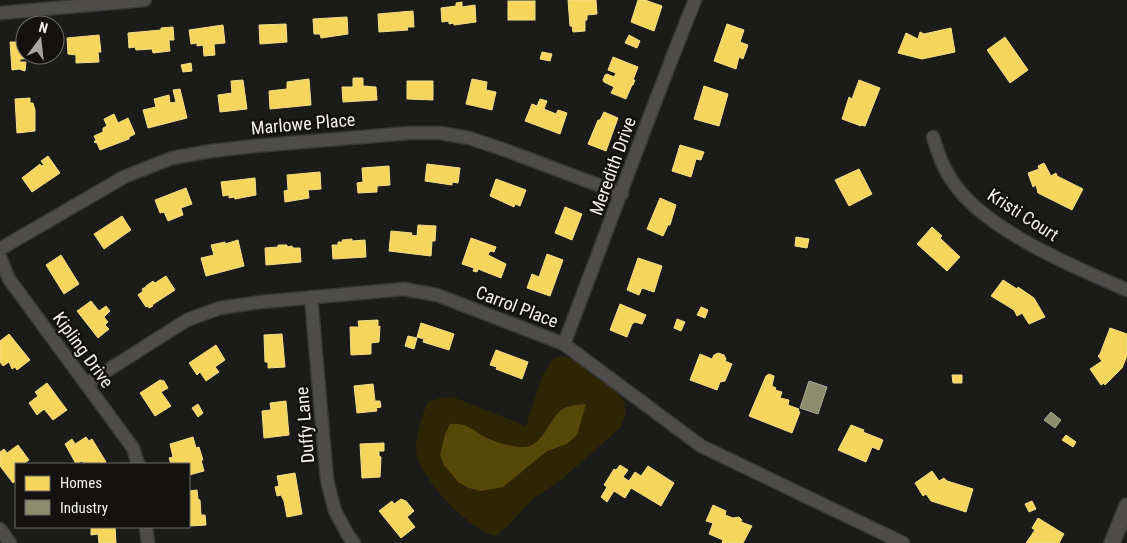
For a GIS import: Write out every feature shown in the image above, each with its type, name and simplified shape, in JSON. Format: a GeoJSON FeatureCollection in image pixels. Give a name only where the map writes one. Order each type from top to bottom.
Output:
{"type":"FeatureCollection","features":[{"type":"Feature","properties":{"kind":"street"},"geometry":{"type":"LineString","coordinates":[[0,14],[145,0]]}},
{"type":"Feature","properties":{"kind":"street","name":"Meredith Drive"},"geometry":{"type":"LineString","coordinates":[[564,344],[694,0]]}},
{"type":"Feature","properties":{"kind":"street","name":"Marlowe Place"},"geometry":{"type":"LineString","coordinates":[[0,249],[124,177],[172,158],[255,146],[409,133],[440,133],[469,138],[505,150],[622,194]]}},
{"type":"Feature","properties":{"kind":"street","name":"Kristi Court"},"geometry":{"type":"LineString","coordinates":[[933,136],[941,161],[953,183],[976,208],[1015,236],[1076,268],[1127,290]]}},
{"type":"Feature","properties":{"kind":"street","name":"Kipling Drive"},"geometry":{"type":"LineString","coordinates":[[0,257],[9,279],[132,448],[138,463]]}},
{"type":"Feature","properties":{"kind":"street","name":"Carrol Place"},"geometry":{"type":"LineString","coordinates":[[86,384],[187,320],[220,308],[311,297],[404,289],[437,295],[564,344],[701,446],[903,543]]}},
{"type":"Feature","properties":{"kind":"street","name":"Duffy Lane"},"geometry":{"type":"LineString","coordinates":[[311,297],[327,480],[335,511],[354,543]]}},
{"type":"Feature","properties":{"kind":"street"},"geometry":{"type":"LineString","coordinates":[[1112,543],[1127,506]]}},
{"type":"Feature","properties":{"kind":"street"},"geometry":{"type":"LineString","coordinates":[[146,528],[148,543]]}},
{"type":"Feature","properties":{"kind":"street"},"geometry":{"type":"LineString","coordinates":[[0,529],[10,543]]}},
{"type":"Feature","properties":{"kind":"shaded area"},"geometry":{"type":"Polygon","coordinates":[[[561,356],[580,360],[599,375],[616,391],[624,402],[626,415],[620,428],[561,480],[533,499],[508,526],[495,536],[484,532],[458,513],[445,500],[424,472],[418,459],[416,447],[428,402],[453,397],[526,426],[542,376],[552,360],[561,356]]]}},
{"type":"Feature","properties":{"kind":"shaded area"},"geometry":{"type":"Polygon","coordinates":[[[586,404],[577,435],[567,444],[547,451],[503,487],[481,491],[469,488],[458,482],[444,465],[440,455],[445,434],[450,424],[467,426],[502,444],[526,447],[537,442],[560,411],[572,406],[586,404]]]}},
{"type":"Feature","properties":{"kind":"building: Homes"},"geometry":{"type":"Polygon","coordinates":[[[568,0],[596,0],[597,14],[587,15],[585,31],[573,32],[572,26],[570,26],[568,0]]]}},
{"type":"Feature","properties":{"kind":"building: Homes"},"geometry":{"type":"Polygon","coordinates":[[[638,0],[645,0],[662,6],[654,31],[631,22],[638,0]]]}},
{"type":"Feature","properties":{"kind":"building: Homes"},"geometry":{"type":"Polygon","coordinates":[[[508,1],[535,1],[535,20],[508,20],[508,1]]]}},
{"type":"Feature","properties":{"kind":"building: Homes"},"geometry":{"type":"Polygon","coordinates":[[[462,2],[462,7],[475,5],[476,22],[454,25],[454,23],[449,24],[449,21],[442,22],[441,8],[456,6],[456,3],[462,2]]]}},
{"type":"Feature","properties":{"kind":"building: Homes"},"geometry":{"type":"Polygon","coordinates":[[[413,11],[414,27],[407,27],[408,30],[379,32],[378,14],[413,11]]]}},
{"type":"Feature","properties":{"kind":"building: Homes"},"geometry":{"type":"Polygon","coordinates":[[[347,17],[348,34],[321,38],[320,34],[314,34],[313,19],[347,17]]]}},
{"type":"Feature","properties":{"kind":"building: Homes"},"geometry":{"type":"Polygon","coordinates":[[[286,24],[287,42],[260,44],[259,25],[286,24]]]}},
{"type":"Feature","properties":{"kind":"building: Homes"},"geometry":{"type":"Polygon","coordinates":[[[727,24],[744,30],[740,42],[748,45],[743,59],[739,57],[736,69],[714,61],[727,24]]]}},
{"type":"Feature","properties":{"kind":"building: Homes"},"geometry":{"type":"Polygon","coordinates":[[[223,25],[225,43],[214,44],[215,55],[204,56],[203,45],[191,44],[189,30],[223,25]]]}},
{"type":"Feature","properties":{"kind":"building: Homes"},"geometry":{"type":"Polygon","coordinates":[[[173,27],[174,40],[169,40],[170,51],[153,53],[152,49],[136,50],[135,47],[129,48],[128,33],[173,27]]]}},
{"type":"Feature","properties":{"kind":"building: Homes"},"geometry":{"type":"Polygon","coordinates":[[[951,28],[955,52],[922,59],[898,53],[906,33],[918,39],[920,32],[924,34],[951,28]]]}},
{"type":"Feature","properties":{"kind":"building: Homes"},"geometry":{"type":"Polygon","coordinates":[[[99,35],[101,52],[98,52],[99,62],[76,63],[76,55],[68,54],[67,38],[99,35]]]}},
{"type":"Feature","properties":{"kind":"building: Homes"},"geometry":{"type":"Polygon","coordinates":[[[629,35],[640,41],[637,48],[625,43],[629,35]]]}},
{"type":"Feature","properties":{"kind":"building: Homes"},"geometry":{"type":"Polygon","coordinates":[[[1005,37],[1028,70],[1010,83],[987,50],[1005,37]]]}},
{"type":"Feature","properties":{"kind":"building: Homes"},"geometry":{"type":"Polygon","coordinates":[[[10,42],[15,42],[15,65],[26,65],[25,71],[19,69],[12,70],[10,42]]]}},
{"type":"Feature","properties":{"kind":"building: Homes"},"geometry":{"type":"Polygon","coordinates":[[[542,52],[552,54],[550,61],[540,59],[542,52]]]}},
{"type":"Feature","properties":{"kind":"building: Homes"},"geometry":{"type":"Polygon","coordinates":[[[613,57],[638,67],[633,80],[635,80],[626,99],[611,93],[614,87],[603,80],[605,75],[614,77],[616,73],[608,70],[613,57]]]}},
{"type":"Feature","properties":{"kind":"building: Homes"},"geometry":{"type":"Polygon","coordinates":[[[191,63],[192,71],[183,72],[181,65],[191,63]]]}},
{"type":"Feature","properties":{"kind":"building: Homes"},"geometry":{"type":"Polygon","coordinates":[[[353,78],[363,78],[363,86],[376,87],[377,100],[343,102],[342,87],[353,87],[353,78]]]}},
{"type":"Feature","properties":{"kind":"building: Homes"},"geometry":{"type":"Polygon","coordinates":[[[309,79],[311,105],[270,109],[269,91],[287,89],[287,82],[309,79]]]}},
{"type":"Feature","properties":{"kind":"building: Homes"},"geometry":{"type":"Polygon","coordinates":[[[472,79],[487,82],[486,90],[496,92],[492,110],[466,104],[472,79]]]}},
{"type":"Feature","properties":{"kind":"building: Homes"},"geometry":{"type":"Polygon","coordinates":[[[243,80],[247,109],[220,112],[218,95],[232,93],[231,81],[243,80]]]}},
{"type":"Feature","properties":{"kind":"building: Homes"},"geometry":{"type":"Polygon","coordinates":[[[859,80],[880,88],[865,126],[842,119],[849,97],[852,99],[859,80]]]}},
{"type":"Feature","properties":{"kind":"building: Homes"},"geometry":{"type":"Polygon","coordinates":[[[407,81],[433,81],[433,100],[407,99],[407,81]]]}},
{"type":"Feature","properties":{"kind":"building: Homes"},"geometry":{"type":"Polygon","coordinates":[[[704,86],[728,94],[719,126],[694,119],[704,86]]]}},
{"type":"Feature","properties":{"kind":"building: Homes"},"geometry":{"type":"Polygon","coordinates":[[[180,89],[187,118],[148,128],[143,110],[156,107],[154,99],[169,95],[170,103],[176,102],[173,90],[180,89]]]}},
{"type":"Feature","properties":{"kind":"building: Homes"},"geometry":{"type":"Polygon","coordinates":[[[30,98],[30,103],[33,103],[35,110],[35,131],[17,133],[15,99],[30,98]]]}},
{"type":"Feature","properties":{"kind":"building: Homes"},"geometry":{"type":"Polygon","coordinates":[[[540,99],[547,101],[544,109],[556,114],[558,110],[567,113],[560,134],[525,121],[532,104],[537,106],[540,99]]]}},
{"type":"Feature","properties":{"kind":"building: Homes"},"geometry":{"type":"Polygon","coordinates":[[[604,112],[618,118],[606,151],[588,144],[598,120],[600,120],[604,112]]]}},
{"type":"Feature","properties":{"kind":"building: Homes"},"geometry":{"type":"Polygon","coordinates":[[[114,114],[118,123],[128,118],[135,134],[129,137],[129,139],[100,150],[97,143],[94,142],[96,140],[94,136],[103,132],[103,128],[107,126],[104,119],[114,114]]]}},
{"type":"Feature","properties":{"kind":"building: Homes"},"geometry":{"type":"Polygon","coordinates":[[[680,145],[704,152],[701,160],[696,159],[691,177],[672,171],[680,145]]]}},
{"type":"Feature","properties":{"kind":"building: Homes"},"geometry":{"type":"Polygon","coordinates":[[[48,156],[60,173],[32,192],[22,178],[40,164],[41,166],[44,165],[41,161],[48,156]]]}},
{"type":"Feature","properties":{"kind":"building: Homes"},"geometry":{"type":"Polygon","coordinates":[[[1044,163],[1051,176],[1056,173],[1057,176],[1083,189],[1072,210],[1038,193],[1036,185],[1033,187],[1028,173],[1039,169],[1038,166],[1044,163]]]}},
{"type":"Feature","properties":{"kind":"building: Homes"},"geometry":{"type":"Polygon","coordinates":[[[427,164],[460,168],[458,183],[452,182],[452,185],[425,181],[427,164]]]}},
{"type":"Feature","properties":{"kind":"building: Homes"},"geometry":{"type":"Polygon","coordinates":[[[389,166],[390,185],[377,186],[377,192],[358,193],[357,183],[363,182],[362,168],[389,166]]]}},
{"type":"Feature","properties":{"kind":"building: Homes"},"geometry":{"type":"Polygon","coordinates":[[[859,169],[872,194],[849,206],[835,180],[859,169]]]}},
{"type":"Feature","properties":{"kind":"building: Homes"},"geometry":{"type":"Polygon","coordinates":[[[320,172],[321,189],[308,190],[309,198],[285,202],[284,191],[288,190],[287,175],[320,172]]]}},
{"type":"Feature","properties":{"kind":"building: Homes"},"geometry":{"type":"Polygon","coordinates":[[[255,178],[256,195],[235,199],[234,197],[229,198],[229,195],[223,196],[221,182],[255,178]]]}},
{"type":"Feature","properties":{"kind":"building: Homes"},"geometry":{"type":"Polygon","coordinates":[[[496,179],[526,190],[520,206],[515,204],[514,207],[490,196],[496,179]]]}},
{"type":"Feature","properties":{"kind":"building: Homes"},"geometry":{"type":"Polygon","coordinates":[[[186,188],[192,204],[181,208],[183,215],[168,221],[164,212],[160,213],[155,200],[186,188]]]}},
{"type":"Feature","properties":{"kind":"building: Homes"},"geometry":{"type":"Polygon","coordinates":[[[660,198],[676,205],[670,225],[668,225],[663,236],[647,229],[660,198]]]}},
{"type":"Feature","properties":{"kind":"building: Homes"},"geometry":{"type":"Polygon","coordinates":[[[565,207],[582,214],[572,240],[555,233],[565,207]]]}},
{"type":"Feature","properties":{"kind":"building: Homes"},"geometry":{"type":"Polygon","coordinates":[[[122,216],[131,230],[104,249],[94,234],[122,216]]]}},
{"type":"Feature","properties":{"kind":"building: Homes"},"geometry":{"type":"Polygon","coordinates":[[[418,225],[436,226],[431,256],[389,251],[391,231],[412,233],[411,235],[417,236],[418,225]]]}},
{"type":"Feature","properties":{"kind":"building: Homes"},"geometry":{"type":"Polygon","coordinates":[[[932,227],[942,236],[940,238],[960,257],[947,271],[917,244],[932,227]]]}},
{"type":"Feature","properties":{"kind":"building: Homes"},"geometry":{"type":"Polygon","coordinates":[[[796,237],[809,239],[807,248],[795,246],[796,237]]]}},
{"type":"Feature","properties":{"kind":"building: Homes"},"geometry":{"type":"Polygon","coordinates":[[[471,238],[496,247],[494,252],[490,251],[488,255],[506,264],[501,278],[478,269],[477,272],[473,271],[474,268],[462,264],[471,238]]]}},
{"type":"Feature","properties":{"kind":"building: Homes"},"geometry":{"type":"Polygon","coordinates":[[[352,239],[352,241],[365,240],[366,257],[333,259],[332,245],[338,245],[338,242],[343,242],[342,240],[352,239]]]}},
{"type":"Feature","properties":{"kind":"building: Homes"},"geometry":{"type":"Polygon","coordinates":[[[238,240],[244,266],[206,276],[201,258],[214,255],[211,245],[225,242],[225,244],[238,240]]]}},
{"type":"Feature","properties":{"kind":"building: Homes"},"geometry":{"type":"Polygon","coordinates":[[[278,245],[300,248],[301,262],[266,265],[265,248],[278,247],[278,245]]]}},
{"type":"Feature","properties":{"kind":"building: Homes"},"geometry":{"type":"Polygon","coordinates":[[[547,254],[563,260],[550,296],[527,288],[532,274],[539,277],[547,254]]]}},
{"type":"Feature","properties":{"kind":"building: Homes"},"geometry":{"type":"Polygon","coordinates":[[[61,255],[79,284],[64,294],[46,265],[61,255]]]}},
{"type":"Feature","properties":{"kind":"building: Homes"},"geometry":{"type":"Polygon","coordinates":[[[638,258],[662,266],[654,292],[642,288],[639,295],[627,290],[638,258]]]}},
{"type":"Feature","properties":{"kind":"building: Homes"},"geometry":{"type":"Polygon","coordinates":[[[166,276],[175,290],[153,306],[146,307],[138,295],[143,291],[142,289],[153,281],[155,283],[166,276]]]}},
{"type":"Feature","properties":{"kind":"building: Homes"},"geometry":{"type":"Polygon","coordinates":[[[1003,280],[1034,298],[1045,317],[1029,324],[1022,313],[1017,316],[1014,310],[991,296],[1003,280]]]}},
{"type":"Feature","properties":{"kind":"building: Homes"},"geometry":{"type":"Polygon","coordinates":[[[91,301],[99,311],[106,306],[110,311],[104,317],[108,322],[105,325],[109,329],[98,338],[77,311],[91,301]]]}},
{"type":"Feature","properties":{"kind":"building: Homes"},"geometry":{"type":"Polygon","coordinates":[[[620,304],[646,315],[642,324],[635,322],[632,324],[627,337],[610,330],[620,304]]]}},
{"type":"Feature","properties":{"kind":"building: Homes"},"geometry":{"type":"Polygon","coordinates":[[[701,307],[708,310],[705,318],[697,315],[701,307]]]}},
{"type":"Feature","properties":{"kind":"building: Homes"},"geometry":{"type":"Polygon","coordinates":[[[677,319],[685,322],[681,331],[674,328],[677,319]]]}},
{"type":"Feature","properties":{"kind":"building: Homes"},"geometry":{"type":"Polygon","coordinates":[[[378,320],[378,327],[380,326],[379,342],[371,343],[371,354],[351,355],[350,327],[359,327],[358,321],[378,320]]]}},
{"type":"Feature","properties":{"kind":"building: Homes"},"geometry":{"type":"Polygon","coordinates":[[[421,323],[454,334],[449,350],[423,342],[424,339],[417,337],[421,323]]]}},
{"type":"Feature","properties":{"kind":"building: Homes"},"geometry":{"type":"Polygon","coordinates":[[[1110,328],[1127,334],[1127,356],[1122,368],[1105,385],[1104,383],[1101,385],[1090,369],[1102,361],[1098,356],[1110,328]]]}},
{"type":"Feature","properties":{"kind":"building: Homes"},"geometry":{"type":"Polygon","coordinates":[[[9,334],[30,360],[17,370],[15,367],[12,369],[9,362],[3,366],[0,362],[0,341],[9,334]]]}},
{"type":"Feature","properties":{"kind":"building: Homes"},"geometry":{"type":"Polygon","coordinates":[[[282,334],[285,367],[268,368],[268,362],[265,362],[264,335],[282,334]]]}},
{"type":"Feature","properties":{"kind":"building: Homes"},"geometry":{"type":"Polygon","coordinates":[[[408,336],[417,338],[414,349],[405,346],[408,336]]]}},
{"type":"Feature","properties":{"kind":"building: Homes"},"geometry":{"type":"Polygon","coordinates":[[[216,345],[225,360],[215,367],[219,372],[206,381],[200,372],[197,375],[189,363],[216,345]]]}},
{"type":"Feature","properties":{"kind":"building: Homes"},"geometry":{"type":"Polygon","coordinates":[[[496,350],[528,362],[522,379],[490,365],[496,350]]]}},
{"type":"Feature","properties":{"kind":"building: Homes"},"geometry":{"type":"Polygon","coordinates":[[[718,353],[724,355],[725,361],[732,364],[725,381],[720,382],[717,390],[690,380],[700,354],[712,359],[718,353]]]}},
{"type":"Feature","properties":{"kind":"building: Homes"},"geometry":{"type":"Polygon","coordinates":[[[769,374],[774,376],[772,386],[776,388],[775,390],[782,392],[780,398],[789,400],[788,405],[799,409],[798,411],[800,412],[792,433],[749,416],[766,376],[769,374]]]}},
{"type":"Feature","properties":{"kind":"building: Homes"},"geometry":{"type":"Polygon","coordinates":[[[952,375],[962,375],[962,383],[953,383],[952,375]]]}},
{"type":"Feature","properties":{"kind":"building: Homes"},"geometry":{"type":"Polygon","coordinates":[[[160,380],[164,381],[168,388],[161,392],[171,406],[155,416],[140,393],[160,380]]]}},
{"type":"Feature","properties":{"kind":"building: Homes"},"geometry":{"type":"Polygon","coordinates":[[[47,383],[67,410],[53,420],[44,409],[37,415],[29,403],[38,396],[35,392],[47,383]]]}},
{"type":"Feature","properties":{"kind":"building: Homes"},"geometry":{"type":"Polygon","coordinates":[[[373,384],[375,401],[380,401],[381,407],[376,408],[377,411],[357,413],[354,386],[373,384]]]}},
{"type":"Feature","properties":{"kind":"building: Homes"},"geometry":{"type":"Polygon","coordinates":[[[286,401],[289,435],[264,438],[262,411],[271,410],[270,403],[286,401]]]}},
{"type":"Feature","properties":{"kind":"building: Homes"},"geometry":{"type":"Polygon","coordinates":[[[198,404],[203,413],[198,417],[192,408],[198,404]]]}},
{"type":"Feature","properties":{"kind":"building: Homes"},"geometry":{"type":"Polygon","coordinates":[[[851,425],[883,440],[879,450],[872,447],[866,462],[838,450],[851,425]]]}},
{"type":"Feature","properties":{"kind":"building: Homes"},"geometry":{"type":"Polygon","coordinates":[[[1066,435],[1076,442],[1073,447],[1062,440],[1066,435]]]}},
{"type":"Feature","properties":{"kind":"building: Homes"},"geometry":{"type":"Polygon","coordinates":[[[86,437],[89,441],[92,439],[106,462],[83,463],[82,461],[75,463],[65,444],[72,439],[75,444],[86,437]]]}},
{"type":"Feature","properties":{"kind":"building: Homes"},"geometry":{"type":"Polygon","coordinates":[[[193,437],[196,448],[199,447],[204,471],[190,475],[190,463],[171,463],[169,458],[173,457],[170,444],[193,437]]]}},
{"type":"Feature","properties":{"kind":"building: Homes"},"geometry":{"type":"Polygon","coordinates":[[[384,443],[384,451],[379,451],[379,456],[381,457],[380,477],[362,478],[360,444],[384,443]]]}},
{"type":"Feature","properties":{"kind":"building: Homes"},"geometry":{"type":"Polygon","coordinates":[[[18,445],[29,460],[24,463],[15,463],[15,482],[13,483],[0,466],[0,452],[4,449],[7,453],[18,445]]]}},
{"type":"Feature","properties":{"kind":"building: Homes"},"geometry":{"type":"Polygon","coordinates":[[[620,465],[628,470],[623,477],[629,481],[635,472],[641,476],[648,466],[674,483],[661,506],[631,488],[625,498],[614,491],[607,502],[601,497],[607,487],[604,485],[614,469],[616,470],[620,465]]]}},
{"type":"Feature","properties":{"kind":"building: Homes"},"geometry":{"type":"Polygon","coordinates":[[[932,471],[939,481],[944,478],[947,481],[973,489],[966,512],[931,501],[926,494],[923,496],[915,483],[932,471]]]}},
{"type":"Feature","properties":{"kind":"building: Homes"},"geometry":{"type":"Polygon","coordinates":[[[295,473],[302,514],[287,517],[284,501],[281,495],[277,496],[275,487],[279,486],[277,476],[295,473]]]}},
{"type":"Feature","properties":{"kind":"building: Homes"},"geometry":{"type":"Polygon","coordinates":[[[197,490],[201,515],[205,515],[206,525],[190,526],[190,491],[197,490]]]}},
{"type":"Feature","properties":{"kind":"building: Homes"},"geometry":{"type":"Polygon","coordinates":[[[401,499],[406,501],[414,511],[407,517],[415,527],[401,538],[379,511],[392,501],[394,504],[401,499]]]}},
{"type":"Feature","properties":{"kind":"building: Homes"},"geometry":{"type":"Polygon","coordinates":[[[1032,501],[1036,509],[1029,512],[1025,504],[1032,501]]]}},
{"type":"Feature","properties":{"kind":"building: Homes"},"geometry":{"type":"Polygon","coordinates":[[[713,505],[726,511],[725,515],[733,518],[739,517],[742,520],[741,522],[752,526],[743,543],[722,543],[723,540],[709,534],[713,523],[706,521],[713,505]]]}},
{"type":"Feature","properties":{"kind":"building: Homes"},"geometry":{"type":"Polygon","coordinates":[[[1038,518],[1064,534],[1059,543],[1026,543],[1035,530],[1032,528],[1038,518]]]}},
{"type":"Feature","properties":{"kind":"building: Homes"},"geometry":{"type":"Polygon","coordinates":[[[91,528],[115,528],[116,543],[99,543],[98,534],[91,535],[91,528]]]}},
{"type":"Feature","properties":{"kind":"building: Industry"},"geometry":{"type":"Polygon","coordinates":[[[809,381],[827,387],[818,414],[800,408],[809,381]]]}},
{"type":"Feature","properties":{"kind":"building: Industry"},"geometry":{"type":"Polygon","coordinates":[[[1051,412],[1061,420],[1055,428],[1044,420],[1051,412]]]}}]}
